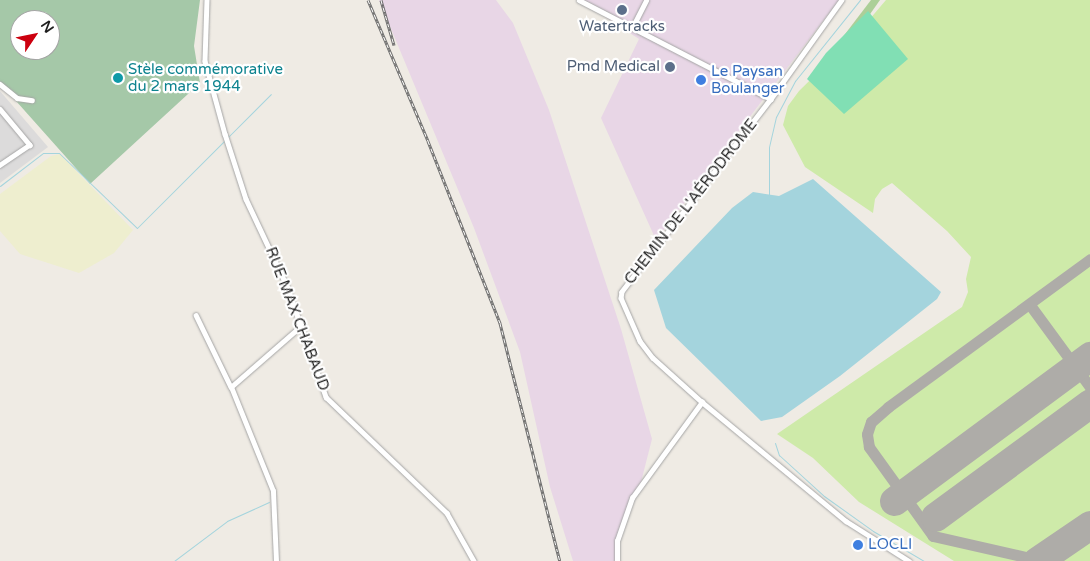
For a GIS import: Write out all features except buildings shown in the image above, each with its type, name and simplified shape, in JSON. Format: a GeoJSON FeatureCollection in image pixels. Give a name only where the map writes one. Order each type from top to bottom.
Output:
{"type":"FeatureCollection","features":[{"type":"Feature","properties":{"kind":"street","name":"RUE MAX CHABAUD"},"geometry":{"type":"LineString","coordinates":[[207,0],[205,61],[225,135],[246,199],[287,286],[326,397],[446,513],[474,561]]}},
{"type":"Feature","properties":{"kind":"street"},"geometry":{"type":"LineString","coordinates":[[579,0],[771,99]]}},
{"type":"Feature","properties":{"kind":"street"},"geometry":{"type":"LineString","coordinates":[[632,28],[646,0]]}},
{"type":"Feature","properties":{"kind":"street","name":"CHEMIN DE L'AÉRODROME"},"geometry":{"type":"LineString","coordinates":[[702,402],[653,358],[640,341],[620,298],[622,292],[771,99],[842,0]]}},
{"type":"Feature","properties":{"kind":"street"},"geometry":{"type":"LineString","coordinates":[[0,84],[17,98],[32,100]]}},
{"type":"Feature","properties":{"kind":"street"},"geometry":{"type":"LineString","coordinates":[[0,109],[30,145],[0,165]]}},
{"type":"Feature","properties":{"kind":"street"},"geometry":{"type":"LineString","coordinates":[[196,315],[231,387],[273,491],[276,561]]}},
{"type":"Feature","properties":{"kind":"street"},"geometry":{"type":"LineString","coordinates":[[231,387],[302,325]]}},
{"type":"Feature","properties":{"kind":"street"},"geometry":{"type":"LineString","coordinates":[[617,561],[617,540],[632,498],[702,402],[846,521],[909,561]]}},
{"type":"Feature","properties":{"kind":"shaded area"},"geometry":{"type":"Polygon","coordinates":[[[379,0],[496,0],[513,23],[549,110],[621,329],[652,439],[641,482],[632,495],[615,541],[615,561],[573,561],[550,487],[520,352],[474,228],[379,0]]]}},
{"type":"Feature","properties":{"kind":"shaded area"},"geometry":{"type":"Polygon","coordinates":[[[579,0],[839,0],[656,240],[601,118],[639,39],[579,0]]]}},
{"type":"Feature","properties":{"kind":"shaded area"},"geometry":{"type":"Polygon","coordinates":[[[0,91],[48,147],[0,183],[0,91]]]}},
{"type":"Feature","properties":{"kind":"green space"},"geometry":{"type":"Polygon","coordinates":[[[0,0],[200,0],[194,46],[200,83],[90,184],[0,83],[0,0]]]}},
{"type":"Feature","properties":{"kind":"green space"},"geometry":{"type":"Polygon","coordinates":[[[871,0],[880,0],[868,17],[839,42],[871,0]]]}},
{"type":"Feature","properties":{"kind":"green space"},"geometry":{"type":"Polygon","coordinates":[[[886,0],[1090,0],[1090,561],[954,561],[859,502],[813,458],[777,434],[962,307],[968,292],[966,279],[971,257],[947,231],[892,183],[882,189],[875,199],[873,213],[805,167],[783,125],[788,106],[799,91],[857,34],[886,0]]]}},
{"type":"Feature","properties":{"kind":"green space"},"geometry":{"type":"Polygon","coordinates":[[[868,11],[908,59],[844,114],[807,79],[826,53],[868,11]]]}},
{"type":"Feature","properties":{"kind":"green space"},"geometry":{"type":"Polygon","coordinates":[[[60,154],[133,230],[114,253],[79,273],[20,254],[0,231],[0,194],[51,156],[60,154]]]}},
{"type":"Feature","properties":{"kind":"water"},"geometry":{"type":"Polygon","coordinates":[[[813,179],[941,292],[937,299],[840,376],[782,417],[761,421],[666,328],[654,290],[732,208],[753,192],[779,196],[813,179]]]}},
{"type":"Feature","properties":{"kind":"waterway"},"geometry":{"type":"LineString","coordinates":[[769,196],[769,147],[776,117],[795,81],[860,0]]}},
{"type":"Feature","properties":{"kind":"waterway"},"geometry":{"type":"LineString","coordinates":[[227,138],[271,94]]}},
{"type":"Feature","properties":{"kind":"waterway"},"geometry":{"type":"LineString","coordinates":[[0,186],[43,153],[59,153],[137,228],[224,141]]}},
{"type":"Feature","properties":{"kind":"waterway"},"geometry":{"type":"LineString","coordinates":[[775,443],[779,455],[824,496],[873,531],[924,561]]}},
{"type":"Feature","properties":{"kind":"waterway"},"geometry":{"type":"LineString","coordinates":[[174,561],[227,521],[269,502]]}},
{"type":"Feature","properties":{"kind":"taxiway"},"geometry":{"type":"LineString","coordinates":[[1039,560],[933,536],[869,447],[867,434],[871,422],[888,407],[1090,259]]}},
{"type":"Feature","properties":{"kind":"taxiway"},"geometry":{"type":"LineString","coordinates":[[1030,305],[1090,387]]}},
{"type":"Feature","properties":{"kind":"runway"},"geometry":{"type":"LineString","coordinates":[[894,501],[1090,356]]}},
{"type":"Feature","properties":{"kind":"runway"},"geometry":{"type":"LineString","coordinates":[[935,517],[1090,403]]}},
{"type":"Feature","properties":{"kind":"runway"},"geometry":{"type":"LineString","coordinates":[[1037,561],[1090,525]]}},
{"type":"Feature","properties":{"kind":"railway"},"geometry":{"type":"LineString","coordinates":[[368,0],[428,141],[500,323],[560,561]]}},
{"type":"Feature","properties":{"kind":"railway"},"geometry":{"type":"LineString","coordinates":[[381,0],[394,45]]}},
{"type":"Feature","properties":{"kind":"place","name":"Watertracks"},"geometry":{"type":"Point","coordinates":[622,10]}},
{"type":"Feature","properties":{"kind":"place","name":"Pmd Medical"},"geometry":{"type":"Point","coordinates":[670,67]}},
{"type":"Feature","properties":{"kind":"place","name":"Stèle commémorative du 2 mars 1944"},"geometry":{"type":"Point","coordinates":[118,78]}},
{"type":"Feature","properties":{"kind":"place","name":"Le Paysan Boulanger"},"geometry":{"type":"Point","coordinates":[701,80]}},
{"type":"Feature","properties":{"kind":"place","name":"LOCLI"},"geometry":{"type":"Point","coordinates":[858,545]}}]}
